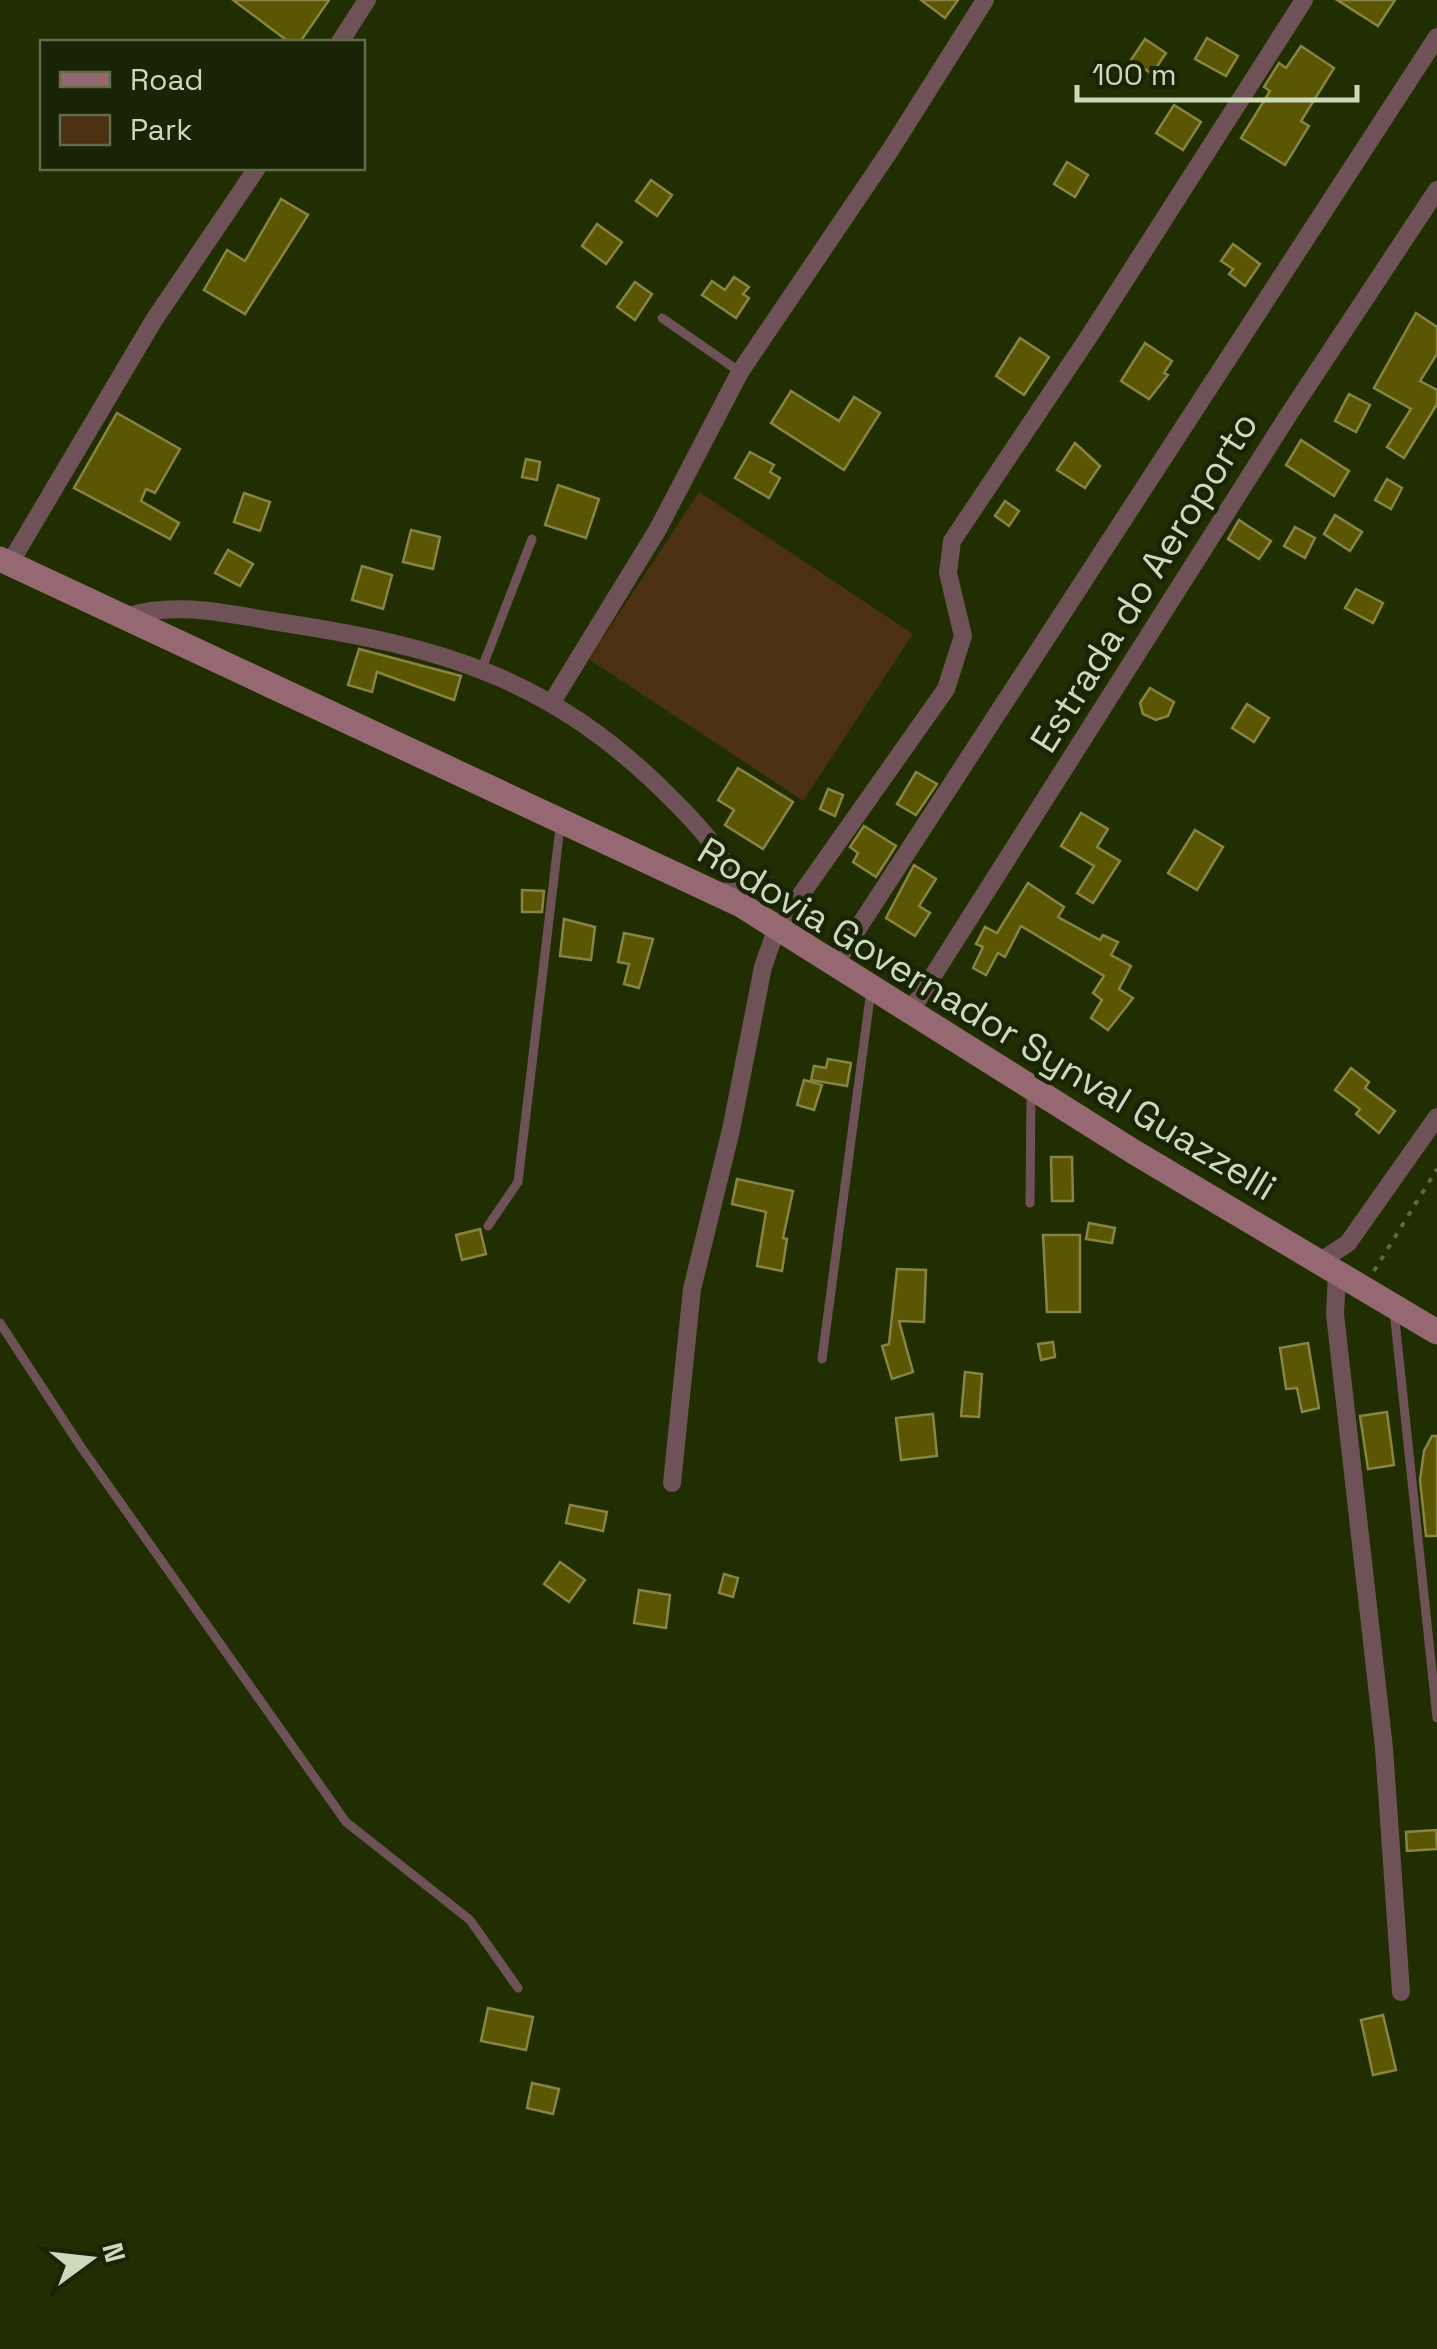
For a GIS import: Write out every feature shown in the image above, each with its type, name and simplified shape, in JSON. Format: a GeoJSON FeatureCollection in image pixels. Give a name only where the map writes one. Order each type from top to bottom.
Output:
{"type":"FeatureCollection","features":[{"type":"Feature","properties":{"kind":"main road","name":"Rodovia Governador Synval Guazzelli"},"geometry":{"type":"LineString","coordinates":[[5,561],[741,905],[1031,1088],[1437,1332]]}},
{"type":"Feature","properties":{"kind":"street"},"geometry":{"type":"LineString","coordinates":[[341,40],[367,0]]}},
{"type":"Feature","properties":{"kind":"street"},"geometry":{"type":"LineString","coordinates":[[552,702],[658,529],[740,372],[985,0]]}},
{"type":"Feature","properties":{"kind":"street"},"geometry":{"type":"LineString","coordinates":[[672,1483],[692,1289],[763,967],[776,930],[946,689],[963,636],[948,573],[952,541],[1090,335],[1304,0]]}},
{"type":"Feature","properties":{"kind":"street"},"geometry":{"type":"LineString","coordinates":[[834,965],[1437,37]]}},
{"type":"Feature","properties":{"kind":"street"},"geometry":{"type":"LineString","coordinates":[[5,561],[154,320],[256,170]]}},
{"type":"Feature","properties":{"kind":"street","name":"Estrada do Aeroporto"},"geometry":{"type":"LineString","coordinates":[[910,1012],[1289,414],[1437,190]]}},
{"type":"Feature","properties":{"kind":"street"},"geometry":{"type":"LineString","coordinates":[[128,616],[148,610],[226,614],[403,644],[482,668],[552,702],[642,768],[687,814],[735,876],[741,905]]}},
{"type":"Feature","properties":{"kind":"street"},"geometry":{"type":"LineString","coordinates":[[1401,1992],[1387,1784],[1328,1268],[1437,1118]]}},
{"type":"Feature","properties":{"kind":"lane"},"geometry":{"type":"LineString","coordinates":[[662,318],[740,372]]}},
{"type":"Feature","properties":{"kind":"lane"},"geometry":{"type":"LineString","coordinates":[[482,668],[532,539]]}},
{"type":"Feature","properties":{"kind":"lane"},"geometry":{"type":"LineString","coordinates":[[488,1226],[518,1182],[561,819]]}},
{"type":"Feature","properties":{"kind":"lane"},"geometry":{"type":"LineString","coordinates":[[822,1359],[872,988]]}},
{"type":"Feature","properties":{"kind":"lane"},"geometry":{"type":"LineString","coordinates":[[1030,1203],[1031,1088]]}},
{"type":"Feature","properties":{"kind":"lane"},"geometry":{"type":"LineString","coordinates":[[1394,1308],[1437,1718]]}},
{"type":"Feature","properties":{"kind":"lane"},"geometry":{"type":"LineString","coordinates":[[0,1322],[80,1447],[346,1822],[470,1920],[518,1988]]}},
{"type":"Feature","properties":{"kind":"path"},"geometry":{"type":"LineString","coordinates":[[1364,1288],[1437,1170]]}},
{"type":"Feature","properties":{"kind":"green space"},"geometry":{"type":"Polygon","coordinates":[[[699,492],[913,634],[803,801],[589,659],[699,492]]]}},
{"type":"Feature","properties":{"kind":"building"},"geometry":{"type":"Polygon","coordinates":[[[233,0],[329,0],[301,40],[286,40],[233,0]]]}},
{"type":"Feature","properties":{"kind":"building"},"geometry":{"type":"Polygon","coordinates":[[[921,0],[958,0],[945,18],[921,0]]]}},
{"type":"Feature","properties":{"kind":"building"},"geometry":{"type":"Polygon","coordinates":[[[1337,0],[1395,0],[1378,26],[1337,0]]]}},
{"type":"Feature","properties":{"kind":"building"},"geometry":{"type":"Polygon","coordinates":[[[1207,38],[1238,56],[1226,76],[1195,59],[1207,38]]]}},
{"type":"Feature","properties":{"kind":"building"},"geometry":{"type":"Polygon","coordinates":[[[1145,39],[1166,53],[1152,74],[1131,60],[1145,39]]]}},
{"type":"Feature","properties":{"kind":"building"},"geometry":{"type":"Polygon","coordinates":[[[1301,46],[1334,68],[1301,121],[1309,126],[1285,165],[1241,138],[1270,91],[1264,87],[1279,63],[1286,68],[1301,46]]]}},
{"type":"Feature","properties":{"kind":"building"},"geometry":{"type":"Polygon","coordinates":[[[1174,105],[1201,122],[1183,150],[1156,133],[1174,105]]]}},
{"type":"Feature","properties":{"kind":"building"},"geometry":{"type":"Polygon","coordinates":[[[1067,162],[1088,175],[1075,197],[1054,184],[1067,162]]]}},
{"type":"Feature","properties":{"kind":"building"},"geometry":{"type":"Polygon","coordinates":[[[651,180],[672,195],[657,216],[636,201],[651,180]]]}},
{"type":"Feature","properties":{"kind":"building"},"geometry":{"type":"Polygon","coordinates":[[[281,199],[308,215],[245,314],[204,290],[227,250],[245,261],[281,199]]]}},
{"type":"Feature","properties":{"kind":"building"},"geometry":{"type":"Polygon","coordinates":[[[597,224],[622,242],[606,264],[582,246],[597,224]]]}},
{"type":"Feature","properties":{"kind":"building"},"geometry":{"type":"Polygon","coordinates":[[[1233,244],[1260,264],[1245,286],[1229,274],[1233,269],[1221,261],[1233,244]]]}},
{"type":"Feature","properties":{"kind":"building"},"geometry":{"type":"Polygon","coordinates":[[[734,277],[749,287],[743,294],[749,298],[736,318],[702,295],[712,281],[725,290],[734,277]]]}},
{"type":"Feature","properties":{"kind":"building"},"geometry":{"type":"Polygon","coordinates":[[[635,282],[652,294],[635,320],[617,307],[635,282]]]}},
{"type":"Feature","properties":{"kind":"building"},"geometry":{"type":"Polygon","coordinates":[[[1416,313],[1437,327],[1437,354],[1420,381],[1437,390],[1437,404],[1404,458],[1387,447],[1411,409],[1374,388],[1416,313]]]}},
{"type":"Feature","properties":{"kind":"building"},"geometry":{"type":"Polygon","coordinates":[[[1020,338],[1049,357],[1024,395],[996,376],[1020,338]]]}},
{"type":"Feature","properties":{"kind":"building"},"geometry":{"type":"Polygon","coordinates":[[[1145,343],[1172,361],[1164,373],[1168,375],[1149,399],[1121,381],[1145,343]]]}},
{"type":"Feature","properties":{"kind":"building"},"geometry":{"type":"Polygon","coordinates":[[[791,391],[839,421],[854,397],[880,413],[844,470],[771,423],[791,391]]]}},
{"type":"Feature","properties":{"kind":"building"},"geometry":{"type":"Polygon","coordinates":[[[1349,394],[1370,405],[1356,432],[1335,421],[1349,394]]]}},
{"type":"Feature","properties":{"kind":"building"},"geometry":{"type":"Polygon","coordinates":[[[117,413],[180,449],[155,493],[146,489],[141,501],[179,523],[170,539],[74,488],[117,413]]]}},
{"type":"Feature","properties":{"kind":"building"},"geometry":{"type":"Polygon","coordinates":[[[1301,440],[1349,471],[1334,496],[1286,465],[1301,440]]]}},
{"type":"Feature","properties":{"kind":"building"},"geometry":{"type":"Polygon","coordinates":[[[1075,443],[1100,466],[1085,488],[1057,470],[1075,443]]]}},
{"type":"Feature","properties":{"kind":"building"},"geometry":{"type":"Polygon","coordinates":[[[750,452],[774,465],[770,472],[780,478],[769,498],[735,478],[750,452]]]}},
{"type":"Feature","properties":{"kind":"building"},"geometry":{"type":"Polygon","coordinates":[[[526,459],[540,462],[537,480],[522,477],[526,459]]]}},
{"type":"Feature","properties":{"kind":"building"},"geometry":{"type":"Polygon","coordinates":[[[1387,479],[1402,488],[1391,509],[1375,500],[1387,479]]]}},
{"type":"Feature","properties":{"kind":"building"},"geometry":{"type":"Polygon","coordinates":[[[558,485],[599,499],[586,538],[545,525],[558,485]]]}},
{"type":"Feature","properties":{"kind":"building"},"geometry":{"type":"Polygon","coordinates":[[[244,493],[270,502],[260,531],[234,522],[244,493]]]}},
{"type":"Feature","properties":{"kind":"building"},"geometry":{"type":"Polygon","coordinates":[[[1005,501],[1019,511],[1009,526],[995,516],[1005,501]]]}},
{"type":"Feature","properties":{"kind":"building"},"geometry":{"type":"Polygon","coordinates":[[[1335,515],[1362,532],[1350,551],[1324,534],[1335,515]]]}},
{"type":"Feature","properties":{"kind":"building"},"geometry":{"type":"Polygon","coordinates":[[[1239,520],[1271,541],[1259,559],[1228,539],[1239,520]]]}},
{"type":"Feature","properties":{"kind":"building"},"geometry":{"type":"Polygon","coordinates":[[[1295,527],[1315,538],[1305,558],[1284,546],[1295,527]]]}},
{"type":"Feature","properties":{"kind":"building"},"geometry":{"type":"Polygon","coordinates":[[[411,530],[440,537],[433,569],[403,562],[411,530]]]}},
{"type":"Feature","properties":{"kind":"building"},"geometry":{"type":"Polygon","coordinates":[[[228,550],[253,564],[240,586],[215,573],[228,550]]]}},
{"type":"Feature","properties":{"kind":"building"},"geometry":{"type":"Polygon","coordinates":[[[362,566],[392,575],[383,609],[352,600],[362,566]]]}},
{"type":"Feature","properties":{"kind":"building"},"geometry":{"type":"Polygon","coordinates":[[[1356,589],[1383,603],[1373,623],[1345,608],[1356,589]]]}},
{"type":"Feature","properties":{"kind":"building"},"geometry":{"type":"Polygon","coordinates":[[[359,649],[461,676],[454,700],[377,672],[372,692],[348,685],[359,649]]]}},
{"type":"Feature","properties":{"kind":"building"},"geometry":{"type":"Polygon","coordinates":[[[1150,688],[1174,702],[1168,716],[1156,720],[1143,714],[1140,703],[1150,688]]]}},
{"type":"Feature","properties":{"kind":"building"},"geometry":{"type":"Polygon","coordinates":[[[1247,704],[1269,718],[1254,742],[1232,728],[1247,704]]]}},
{"type":"Feature","properties":{"kind":"building"},"geometry":{"type":"Polygon","coordinates":[[[738,768],[793,802],[763,849],[725,825],[734,810],[718,800],[738,768]]]}},
{"type":"Feature","properties":{"kind":"building"},"geometry":{"type":"Polygon","coordinates":[[[916,772],[937,784],[916,815],[897,804],[916,772]]]}},
{"type":"Feature","properties":{"kind":"building"},"geometry":{"type":"Polygon","coordinates":[[[828,789],[843,795],[835,816],[820,809],[828,789]]]}},
{"type":"Feature","properties":{"kind":"building"},"geometry":{"type":"Polygon","coordinates":[[[1081,813],[1108,829],[1097,847],[1120,861],[1093,903],[1077,893],[1094,866],[1061,846],[1081,813]]]}},
{"type":"Feature","properties":{"kind":"building"},"geometry":{"type":"Polygon","coordinates":[[[864,826],[896,846],[876,877],[853,862],[858,853],[850,847],[864,826]]]}},
{"type":"Feature","properties":{"kind":"building"},"geometry":{"type":"Polygon","coordinates":[[[1195,830],[1223,847],[1197,890],[1168,873],[1195,830]]]}},
{"type":"Feature","properties":{"kind":"building"},"geometry":{"type":"Polygon","coordinates":[[[914,865],[936,879],[919,906],[930,913],[915,936],[886,918],[914,865]]]}},
{"type":"Feature","properties":{"kind":"building"},"geometry":{"type":"Polygon","coordinates":[[[1028,883],[1064,907],[1058,917],[1100,940],[1103,935],[1118,942],[1111,955],[1131,966],[1119,989],[1133,998],[1108,1030],[1091,1018],[1102,1000],[1093,993],[1104,976],[1021,926],[1005,957],[998,953],[986,975],[973,968],[983,947],[976,944],[985,927],[997,933],[1028,883]]]}},
{"type":"Feature","properties":{"kind":"building"},"geometry":{"type":"Polygon","coordinates":[[[522,890],[544,891],[542,912],[522,912],[522,890]]]}},
{"type":"Feature","properties":{"kind":"building"},"geometry":{"type":"Polygon","coordinates":[[[564,919],[595,927],[591,960],[560,956],[564,919]]]}},
{"type":"Feature","properties":{"kind":"building"},"geometry":{"type":"Polygon","coordinates":[[[624,933],[653,939],[639,988],[624,984],[629,964],[618,962],[624,933]]]}},
{"type":"Feature","properties":{"kind":"building"},"geometry":{"type":"Polygon","coordinates":[[[828,1059],[851,1063],[847,1086],[811,1080],[814,1066],[826,1068],[828,1059]]]}},
{"type":"Feature","properties":{"kind":"building"},"geometry":{"type":"Polygon","coordinates":[[[1351,1068],[1369,1082],[1365,1088],[1395,1111],[1379,1133],[1356,1114],[1360,1109],[1335,1090],[1351,1068]]]}},
{"type":"Feature","properties":{"kind":"building"},"geometry":{"type":"Polygon","coordinates":[[[804,1080],[822,1085],[814,1110],[797,1105],[804,1080]]]}},
{"type":"Feature","properties":{"kind":"building"},"geometry":{"type":"Polygon","coordinates":[[[1051,1157],[1072,1157],[1073,1201],[1052,1201],[1051,1157]]]}},
{"type":"Feature","properties":{"kind":"building"},"geometry":{"type":"Polygon","coordinates":[[[737,1179],[793,1191],[783,1238],[787,1239],[782,1271],[757,1266],[766,1212],[732,1204],[737,1179]]]}},
{"type":"Feature","properties":{"kind":"building"},"geometry":{"type":"Polygon","coordinates":[[[1089,1223],[1115,1228],[1112,1243],[1086,1239],[1089,1223]]]}},
{"type":"Feature","properties":{"kind":"building"},"geometry":{"type":"Polygon","coordinates":[[[480,1229],[486,1254],[462,1260],[456,1235],[480,1229]]]}},
{"type":"Feature","properties":{"kind":"building"},"geometry":{"type":"Polygon","coordinates":[[[1043,1235],[1080,1235],[1080,1312],[1047,1312],[1043,1235]]]}},
{"type":"Feature","properties":{"kind":"building"},"geometry":{"type":"Polygon","coordinates":[[[897,1269],[926,1270],[924,1322],[899,1321],[913,1372],[892,1379],[882,1346],[889,1344],[897,1269]]]}},
{"type":"Feature","properties":{"kind":"building"},"geometry":{"type":"Polygon","coordinates":[[[1053,1342],[1055,1357],[1041,1360],[1038,1344],[1053,1342]]]}},
{"type":"Feature","properties":{"kind":"building"},"geometry":{"type":"Polygon","coordinates":[[[1308,1343],[1319,1408],[1302,1412],[1297,1388],[1286,1389],[1280,1348],[1308,1343]]]}},
{"type":"Feature","properties":{"kind":"building"},"geometry":{"type":"Polygon","coordinates":[[[965,1372],[982,1374],[979,1417],[961,1416],[965,1372]]]}},
{"type":"Feature","properties":{"kind":"building"},"geometry":{"type":"Polygon","coordinates":[[[1387,1412],[1394,1465],[1368,1469],[1360,1416],[1387,1412]]]}},
{"type":"Feature","properties":{"kind":"building"},"geometry":{"type":"Polygon","coordinates":[[[933,1414],[937,1456],[901,1460],[896,1418],[933,1414]]]}},
{"type":"Feature","properties":{"kind":"building"},"geometry":{"type":"Polygon","coordinates":[[[1432,1436],[1437,1436],[1437,1536],[1426,1536],[1420,1480],[1424,1451],[1432,1436]]]}},
{"type":"Feature","properties":{"kind":"building"},"geometry":{"type":"Polygon","coordinates":[[[570,1505],[607,1512],[603,1531],[566,1523],[570,1505]]]}},
{"type":"Feature","properties":{"kind":"building"},"geometry":{"type":"Polygon","coordinates":[[[560,1562],[585,1580],[569,1602],[544,1584],[560,1562]]]}},
{"type":"Feature","properties":{"kind":"building"},"geometry":{"type":"Polygon","coordinates":[[[724,1574],[738,1578],[733,1597],[719,1593],[724,1574]]]}},
{"type":"Feature","properties":{"kind":"building"},"geometry":{"type":"Polygon","coordinates":[[[639,1590],[670,1595],[666,1628],[634,1623],[639,1590]]]}},
{"type":"Feature","properties":{"kind":"building"},"geometry":{"type":"Polygon","coordinates":[[[1436,1830],[1437,1849],[1407,1851],[1406,1832],[1436,1830]]]}},
{"type":"Feature","properties":{"kind":"building"},"geometry":{"type":"Polygon","coordinates":[[[488,2008],[533,2017],[526,2050],[481,2041],[488,2008]]]}},
{"type":"Feature","properties":{"kind":"building"},"geometry":{"type":"Polygon","coordinates":[[[1383,2015],[1396,2070],[1373,2075],[1361,2020],[1383,2015]]]}},
{"type":"Feature","properties":{"kind":"building"},"geometry":{"type":"Polygon","coordinates":[[[532,2083],[559,2089],[553,2114],[527,2108],[532,2083]]]}}]}
